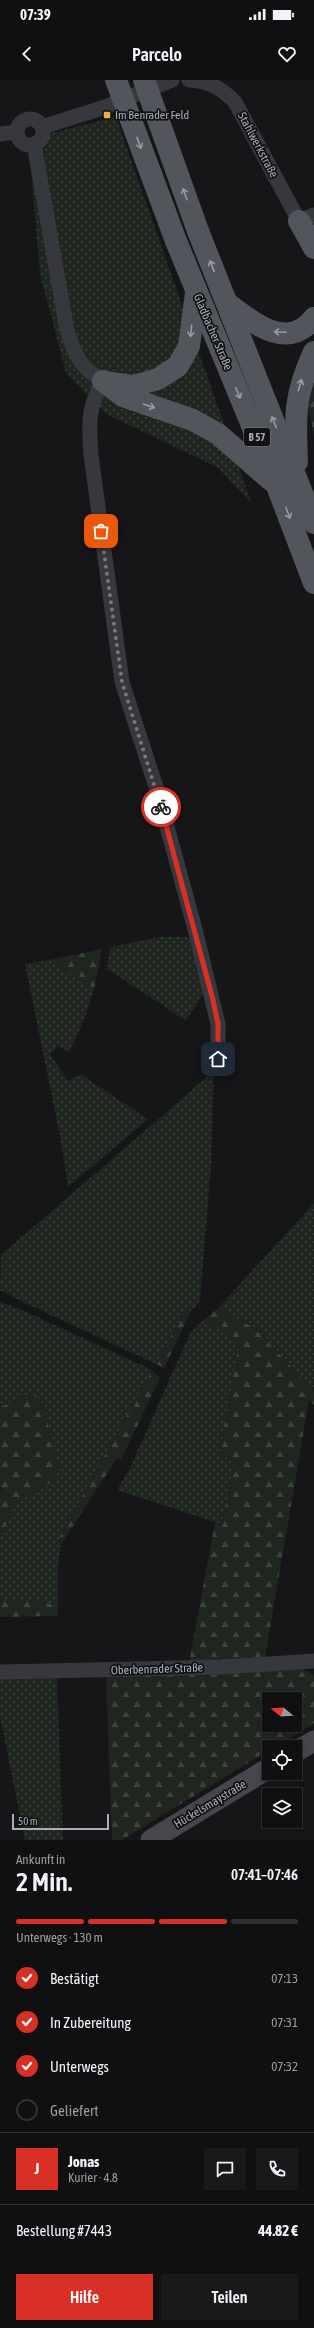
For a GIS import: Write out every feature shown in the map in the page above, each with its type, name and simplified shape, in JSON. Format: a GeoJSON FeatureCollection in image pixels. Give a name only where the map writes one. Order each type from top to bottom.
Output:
{"type":"FeatureCollection","features":[{"type":"Feature","properties":{"kind":"main road","name":"Gladbacher Straße"},"geometry":{"type":"LineString","coordinates":[[116,80],[196,292],[287,483],[314,523]]}},
{"type":"Feature","properties":{"kind":"main road","name":"Gladbacher Straße"},"geometry":{"type":"LineString","coordinates":[[144,80],[198,231],[226,302],[287,483],[314,583]]}},
{"type":"Feature","properties":{"kind":"main road"},"geometry":{"type":"LineString","coordinates":[[307,218],[314,248]]}},
{"type":"Feature","properties":{"kind":"main road"},"geometry":{"type":"LineString","coordinates":[[103,381],[133,386],[158,379],[178,366],[189,346],[196,292]]}},
{"type":"Feature","properties":{"kind":"main road"},"geometry":{"type":"LineString","coordinates":[[226,302],[254,323],[277,333],[301,329],[314,318]]}},
{"type":"Feature","properties":{"kind":"main road"},"geometry":{"type":"LineString","coordinates":[[103,381],[123,396],[193,420],[218,434],[287,483],[297,396],[304,373],[314,352]]}},
{"type":"Feature","properties":{"kind":"main road"},"geometry":{"type":"LineString","coordinates":[[302,1748],[314,1741]]}},
{"type":"Feature","properties":{"kind":"main road","name":"Hückelsmaystraße"},"geometry":{"type":"LineString","coordinates":[[151,1840],[262,1772]]}},
{"type":"Feature","properties":{"kind":"street"},"geometry":{"type":"LineString","coordinates":[[42,127],[105,107],[172,80]]}},
{"type":"Feature","properties":{"kind":"street","name":"Stahlwerkstraße"},"geometry":{"type":"LineString","coordinates":[[189,80],[199,80],[220,87],[235,102],[307,218]]}},
{"type":"Feature","properties":{"kind":"street"},"geometry":{"type":"LineString","coordinates":[[26,119],[32,119],[38,122],[42,127],[43,134],[39,141],[34,144],[26,144],[20,140],[17,132],[18,127],[26,119]]}},
{"type":"Feature","properties":{"kind":"street"},"geometry":{"type":"LineString","coordinates":[[0,134],[17,132]]}},
{"type":"Feature","properties":{"kind":"street"},"geometry":{"type":"LineString","coordinates":[[34,144],[67,330],[74,353],[88,373],[103,381],[93,398],[88,419],[91,455],[122,682],[157,790],[199,943],[218,1024],[218,1059]]}},
{"type":"Feature","properties":{"kind":"street","name":"Oberbenrader Straße"},"geometry":{"type":"LineString","coordinates":[[0,1672],[222,1667],[314,1661]]}},
{"type":"Feature","properties":{"kind":"green space"},"geometry":{"type":"Polygon","coordinates":[[[116,117],[252,504],[217,467],[106,414],[66,373],[40,274],[30,160],[47,134],[116,117]]]}},
{"type":"Feature","properties":{"kind":"green space"},"geometry":{"type":"Polygon","coordinates":[[[314,385],[314,434],[307,405],[314,385]]]}},
{"type":"Feature","properties":{"kind":"green space"},"geometry":{"type":"Polygon","coordinates":[[[160,937],[187,937],[193,942],[204,990],[197,1005],[185,1020],[106,968],[111,947],[160,937]]]}},
{"type":"Feature","properties":{"kind":"green space"},"geometry":{"type":"Polygon","coordinates":[[[102,949],[94,989],[49,960],[102,949]]]}},
{"type":"Feature","properties":{"kind":"green space"},"geometry":{"type":"Polygon","coordinates":[[[49,960],[94,989],[84,1020],[69,1052],[58,1046],[50,1054],[68,1081],[80,1074],[148,1119],[68,1187],[60,1136],[25,964],[49,960]]]}},
{"type":"Feature","properties":{"kind":"green space"},"geometry":{"type":"Polygon","coordinates":[[[214,1071],[211,1165],[200,1301],[191,1311],[187,1307],[156,1364],[0,1290],[1,1255],[214,1071]]]}},
{"type":"Feature","properties":{"kind":"green space"},"geometry":{"type":"Polygon","coordinates":[[[314,1203],[314,1391],[257,1329],[218,1308],[314,1203]]]}},
{"type":"Feature","properties":{"kind":"green space"},"geometry":{"type":"Polygon","coordinates":[[[0,1302],[24,1311],[152,1370],[59,1538],[62,1543],[58,1564],[58,1610],[53,1605],[39,1600],[0,1600],[0,1536],[16,1503],[57,1479],[32,1393],[0,1407],[0,1302]]]}},
{"type":"Feature","properties":{"kind":"green space"},"geometry":{"type":"Polygon","coordinates":[[[187,1307],[191,1311],[164,1368],[156,1364],[187,1307]]]}},
{"type":"Feature","properties":{"kind":"green space"},"geometry":{"type":"Polygon","coordinates":[[[218,1308],[256,1329],[314,1391],[314,1405],[309,1400],[265,1657],[189,1663],[215,1522],[221,1524],[236,1460],[219,1456],[238,1349],[230,1334],[201,1322],[218,1308]]]}},
{"type":"Feature","properties":{"kind":"green space"},"geometry":{"type":"Polygon","coordinates":[[[201,1322],[230,1334],[239,1349],[219,1456],[236,1460],[221,1524],[117,1490],[131,1466],[190,1333],[201,1322]]]}},
{"type":"Feature","properties":{"kind":"green space"},"geometry":{"type":"Polygon","coordinates":[[[152,1370],[160,1378],[121,1460],[117,1458],[62,1543],[59,1538],[152,1370]]]}},
{"type":"Feature","properties":{"kind":"green space"},"geometry":{"type":"Polygon","coordinates":[[[32,1393],[42,1401],[59,1466],[57,1479],[16,1503],[0,1536],[0,1490],[2,1490],[0,1486],[0,1407],[32,1393]]]}},
{"type":"Feature","properties":{"kind":"green space"},"geometry":{"type":"Polygon","coordinates":[[[0,1600],[39,1600],[53,1605],[58,1610],[58,1616],[0,1617],[0,1600]]]}},
{"type":"Feature","properties":{"kind":"green space"},"geometry":{"type":"Polygon","coordinates":[[[298,1667],[314,1675],[314,1723],[302,1730],[302,1692],[262,1692],[262,1732],[299,1732],[286,1740],[262,1740],[262,1754],[122,1840],[112,1840],[106,1676],[298,1667]]]}},
{"type":"Feature","properties":{"kind":"green space"},"geometry":{"type":"Polygon","coordinates":[[[57,1677],[63,1840],[25,1840],[0,1716],[0,1679],[57,1677]]]}},
{"type":"Feature","properties":{"kind":"way so far"},"geometry":{"type":"LineString","coordinates":[[101,531],[122,682],[157,790],[161,807]]}},
{"type":"Feature","properties":{"kind":"place","name":"Im Benrader Feld"},"geometry":{"type":"Point","coordinates":[107,115]}},
{"type":"Feature","properties":{"kind":"route"},"geometry":{"type":"LineString","coordinates":[[161,807],[195,928],[213,1000],[218,1024],[218,1059]]}}]}
